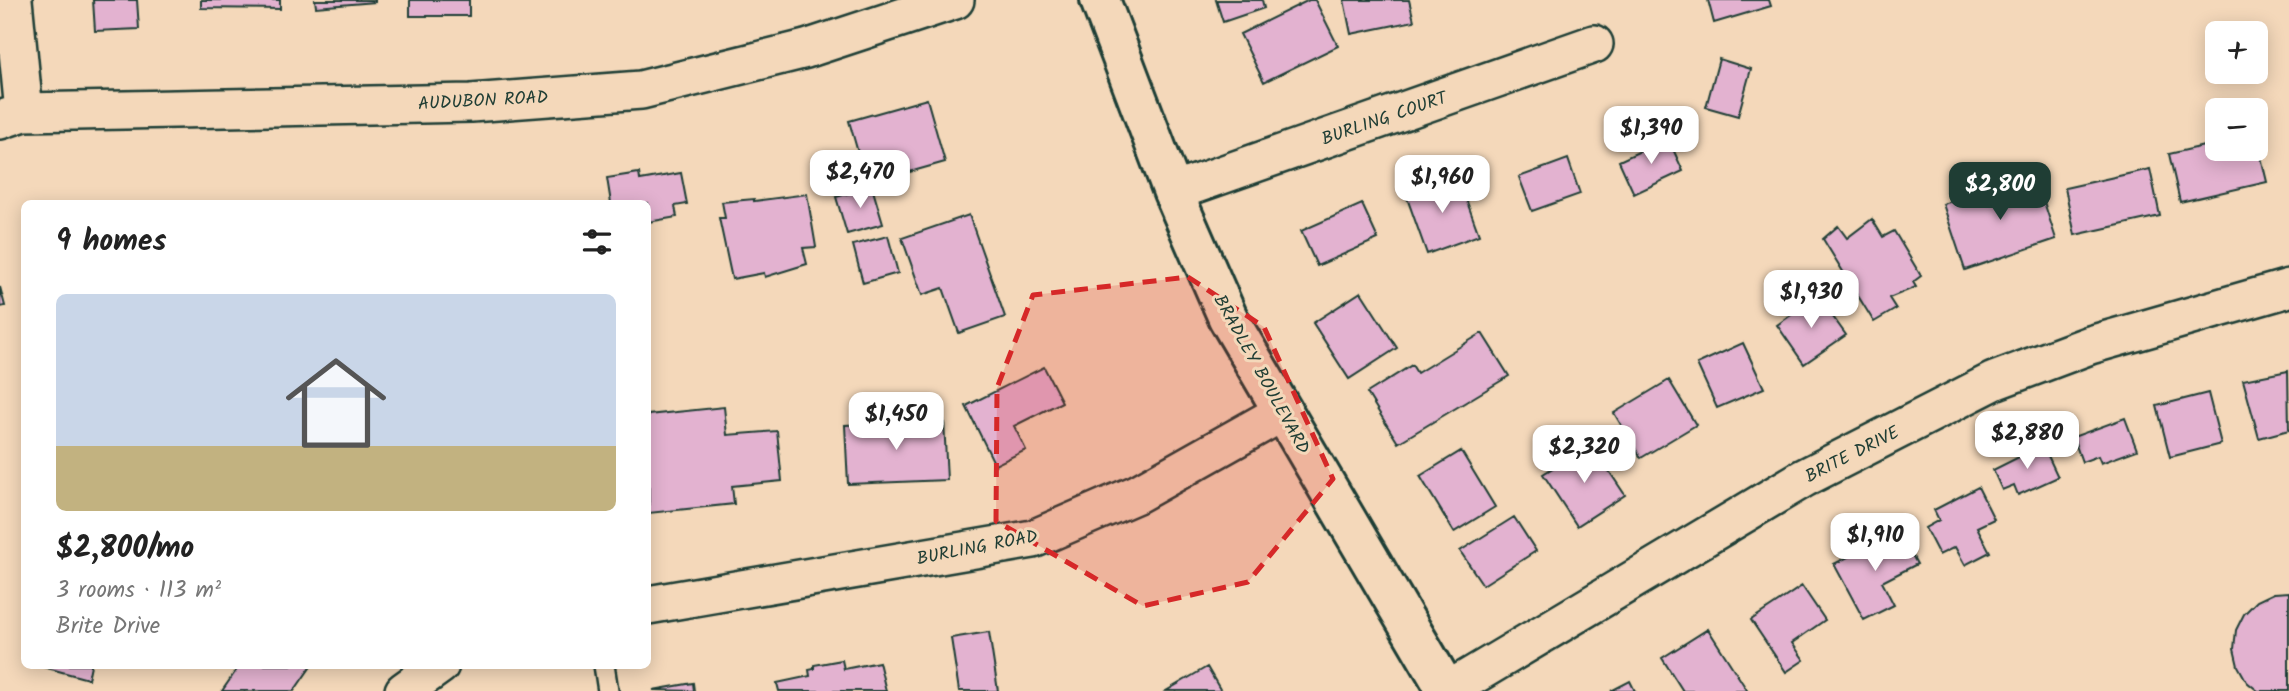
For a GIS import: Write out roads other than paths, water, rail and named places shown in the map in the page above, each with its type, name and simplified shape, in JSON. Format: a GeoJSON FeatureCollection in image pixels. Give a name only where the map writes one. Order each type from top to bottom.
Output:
{"type":"FeatureCollection","features":[{"type":"Feature","properties":{"kind":"main road","name":"BRADLEY BOULEVARD"},"geometry":{"type":"LineString","coordinates":[[1100,0],[1173,192],[1227,318],[1447,691]]}},
{"type":"Feature","properties":{"kind":"street"},"geometry":{"type":"LineString","coordinates":[[12,116],[13,0]]}},
{"type":"Feature","properties":{"kind":"street","name":"AUDUBON ROAD"},"geometry":{"type":"LineString","coordinates":[[12,116],[471,103],[641,90],[806,49],[955,0]]}},
{"type":"Feature","properties":{"kind":"street","name":"BURLING COURT"},"geometry":{"type":"LineString","coordinates":[[1173,192],[1594,44]]}},
{"type":"Feature","properties":{"kind":"street","name":"BRITE DRIVE"},"geometry":{"type":"LineString","coordinates":[[1447,691],[1804,478],[1994,381],[2090,345],[2289,288]]}},
{"type":"Feature","properties":{"kind":"street","name":"BURLING ROAD"},"geometry":{"type":"LineString","coordinates":[[651,604],[1033,539],[1137,494],[1281,413]]}},
{"type":"Feature","properties":{"kind":"street"},"geometry":{"type":"LineString","coordinates":[[404,691],[434,669]]}},
{"type":"Feature","properties":{"kind":"lane"},"geometry":{"type":"LineString","coordinates":[[605,669],[608,691]]}}]}
